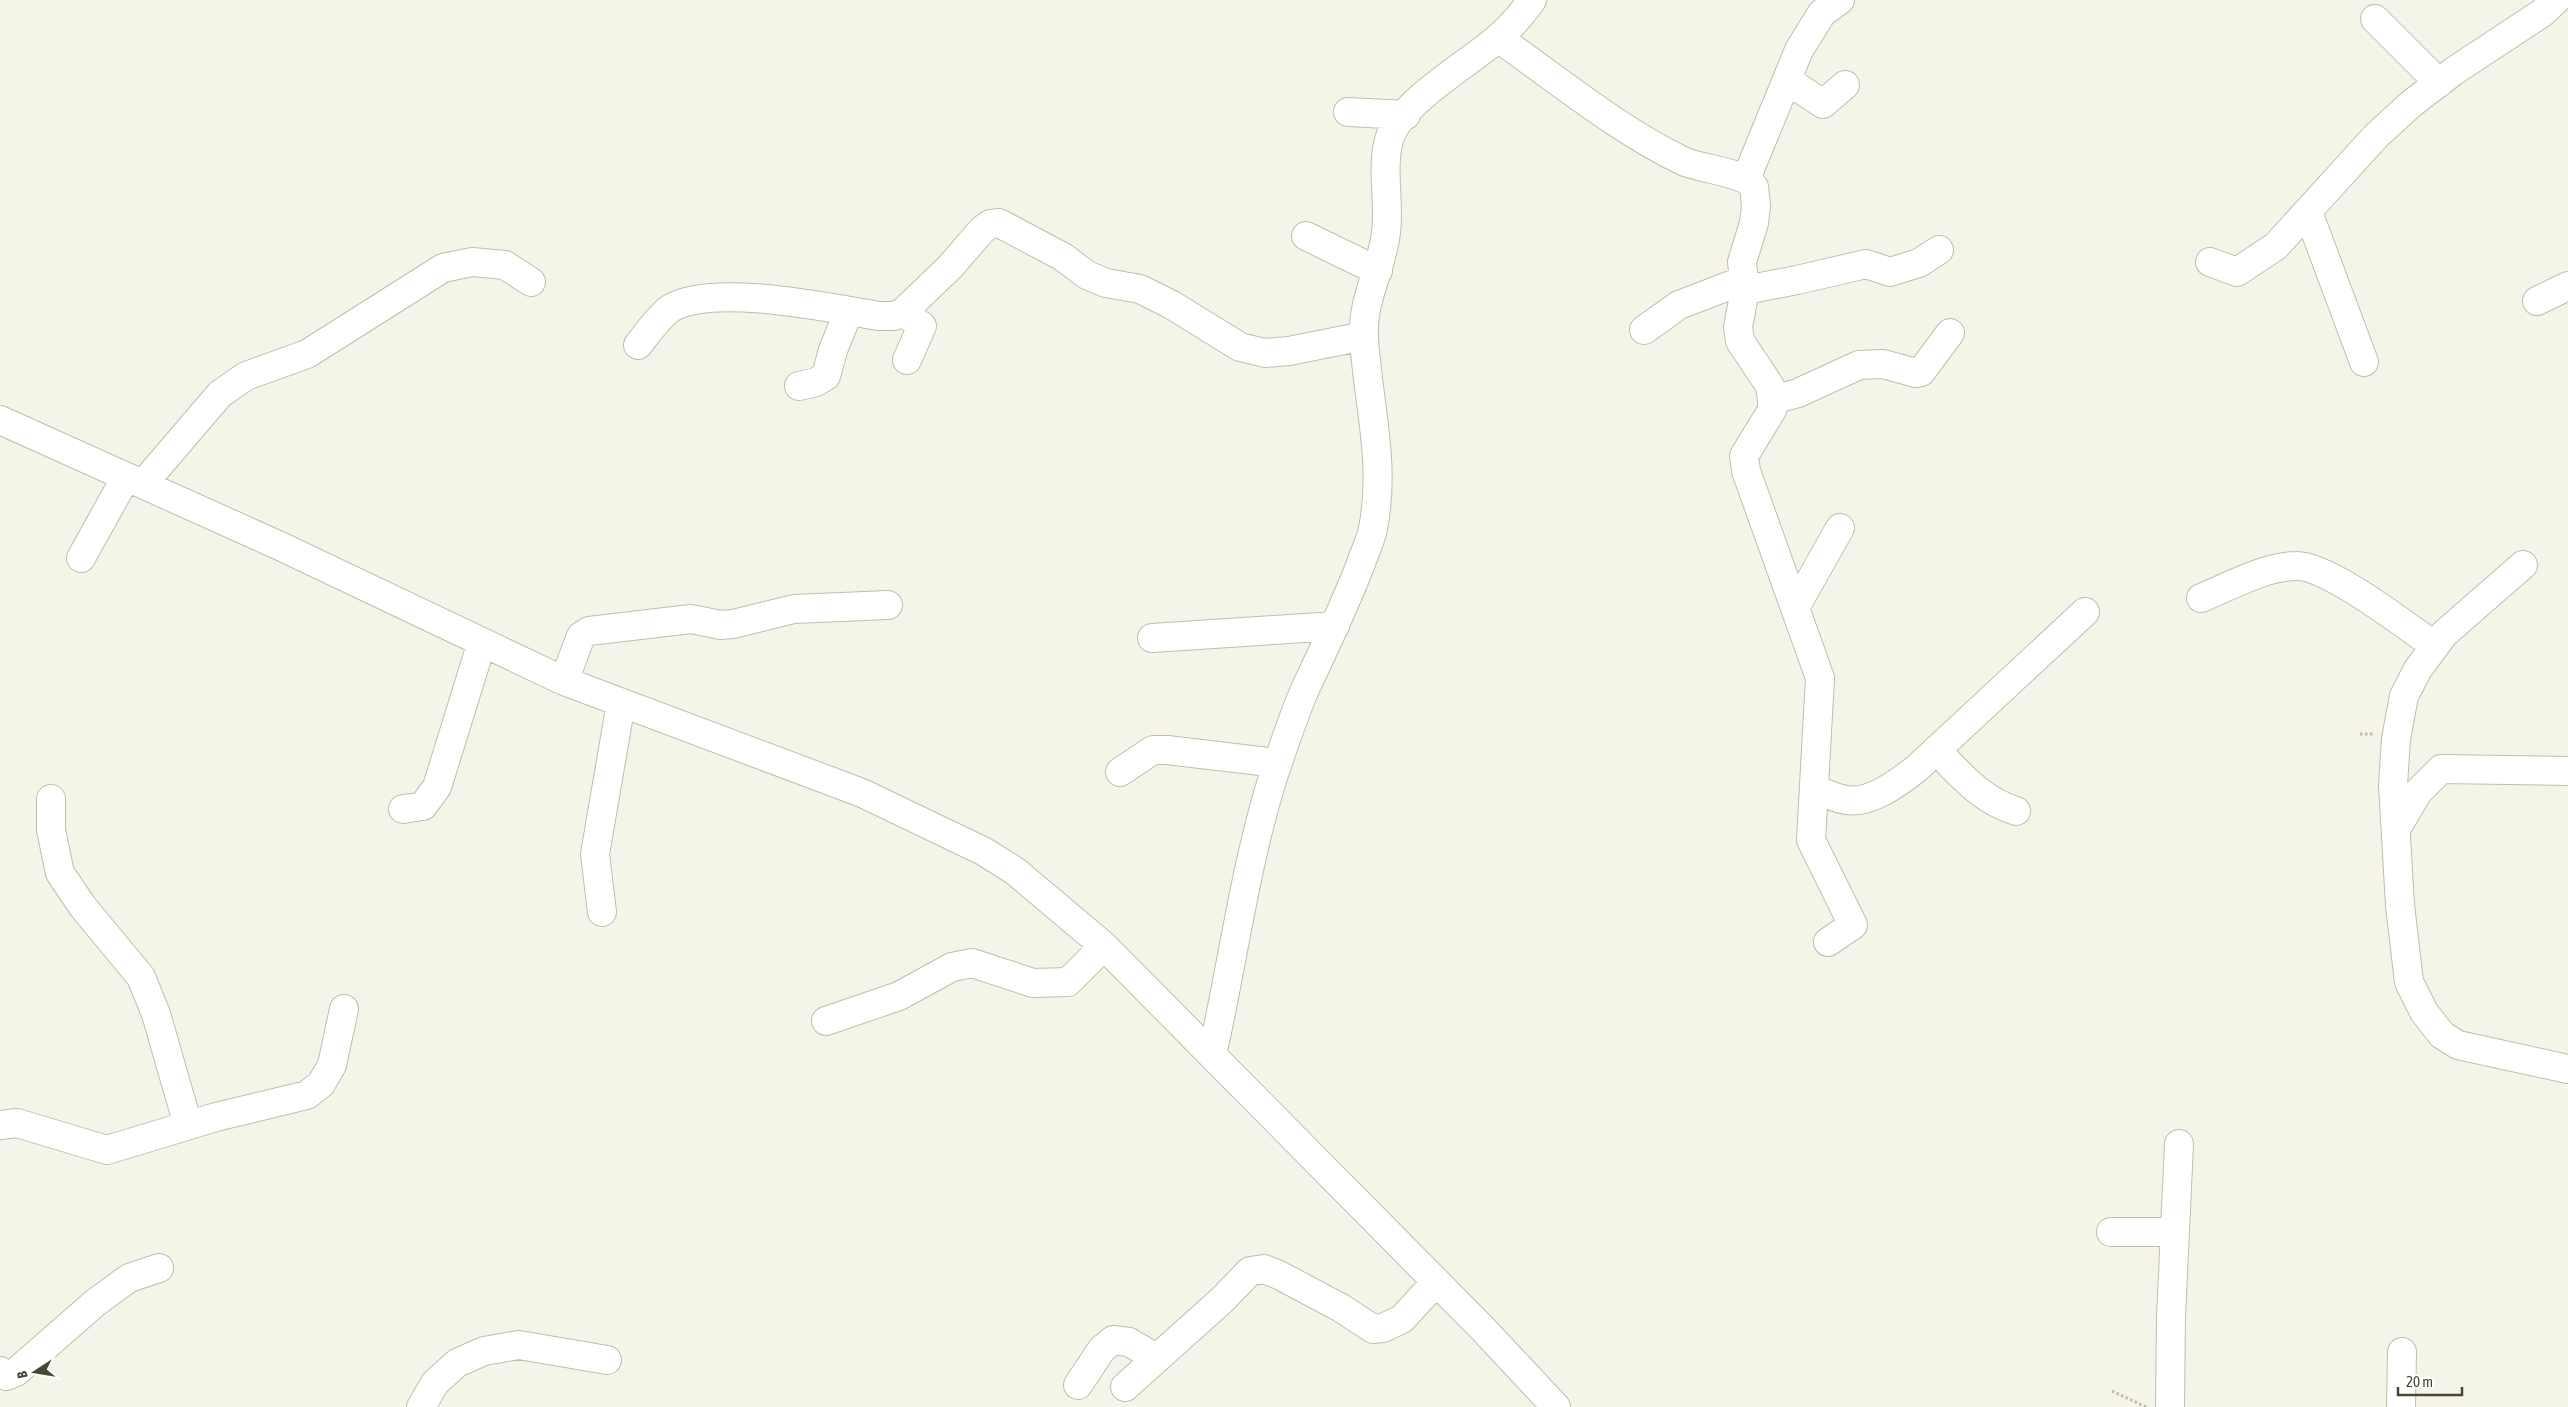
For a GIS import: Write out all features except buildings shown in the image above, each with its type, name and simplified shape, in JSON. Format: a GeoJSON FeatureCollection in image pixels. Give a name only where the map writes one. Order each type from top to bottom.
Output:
{"type":"FeatureCollection","features":[{"type":"Feature","properties":{"kind":"street"},"geometry":{"type":"LineString","coordinates":[[1212,1055],[1230,976],[1253,851],[1278,763],[1304,691],[1335,626],[1373,530],[1380,478],[1364,336],[1366,300],[1378,271],[1386,231],[1389,140],[1419,99],[1498,38],[1520,16],[1532,0]]}},
{"type":"Feature","properties":{"kind":"street"},"geometry":{"type":"LineString","coordinates":[[1746,179],[1800,50],[1822,12],[1840,0]]}},
{"type":"Feature","properties":{"kind":"street"},"geometry":{"type":"LineString","coordinates":[[2210,262],[2237,272],[2242,271],[2276,246],[2376,136],[2411,104],[2542,13],[2556,0]]}},
{"type":"Feature","properties":{"kind":"street"},"geometry":{"type":"LineString","coordinates":[[2375,19],[2439,83]]}},
{"type":"Feature","properties":{"kind":"street"},"geometry":{"type":"LineString","coordinates":[[1498,38],[1656,147],[1686,162],[1746,179],[1754,187],[1756,206],[1754,223],[1742,262],[1744,285],[1738,327],[1740,341],[1770,386],[1772,410],[1744,456],[1820,678],[1821,696],[1814,758],[1811,840],[1852,925],[1828,942]]}},
{"type":"Feature","properties":{"kind":"street"},"geometry":{"type":"LineString","coordinates":[[1787,80],[1823,104],[1845,86]]}},
{"type":"Feature","properties":{"kind":"street"},"geometry":{"type":"LineString","coordinates":[[1348,112],[1406,115]]}},
{"type":"Feature","properties":{"kind":"street"},"geometry":{"type":"LineString","coordinates":[[2308,212],[2364,362]]}},
{"type":"Feature","properties":{"kind":"street"},"geometry":{"type":"LineString","coordinates":[[638,345],[670,309],[698,297],[785,300],[849,311],[894,316],[904,312],[950,267],[982,230],[990,224],[999,223],[1063,257],[1087,275],[1106,283],[1140,289],[1172,305],[1240,347],[1266,353],[1281,352],[1364,336]]}},
{"type":"Feature","properties":{"kind":"street"},"geometry":{"type":"LineString","coordinates":[[1306,236],[1378,271]]}},
{"type":"Feature","properties":{"kind":"street"},"geometry":{"type":"LineString","coordinates":[[1644,330],[1679,306],[1744,285],[1797,280],[1866,264],[1890,272],[1919,263],[1940,250]]}},
{"type":"Feature","properties":{"kind":"street"},"geometry":{"type":"LineString","coordinates":[[81,558],[134,481],[220,394],[246,376],[307,354],[443,268],[472,262],[505,265],[531,282]]}},
{"type":"Feature","properties":{"kind":"street"},"geometry":{"type":"LineString","coordinates":[[2537,301],[2568,286]]}},
{"type":"Feature","properties":{"kind":"street"},"geometry":{"type":"LineString","coordinates":[[798,386],[816,382],[826,376],[833,350],[849,311]]}},
{"type":"Feature","properties":{"kind":"street"},"geometry":{"type":"LineString","coordinates":[[904,312],[922,326],[907,360]]}},
{"type":"Feature","properties":{"kind":"street"},"geometry":{"type":"LineString","coordinates":[[1772,400],[1798,393],[1859,365],[1883,364],[1916,373],[1921,372],[1950,332]]}},
{"type":"Feature","properties":{"kind":"street"},"geometry":{"type":"LineString","coordinates":[[0,420],[564,681],[862,793],[957,838],[1015,871],[1104,946],[1436,1282],[1556,1407]]}},
{"type":"Feature","properties":{"kind":"street"},"geometry":{"type":"LineString","coordinates":[[1796,606],[1840,528]]}},
{"type":"Feature","properties":{"kind":"street"},"geometry":{"type":"LineString","coordinates":[[2523,564],[2444,634],[2418,669],[2404,696],[2396,739],[2393,785],[2406,970],[2409,982],[2424,1012],[2442,1035],[2458,1044],[2568,1069]]}},
{"type":"Feature","properties":{"kind":"street"},"geometry":{"type":"LineString","coordinates":[[2201,598],[2273,570],[2297,566],[2344,584],[2435,646]]}},
{"type":"Feature","properties":{"kind":"street"},"geometry":{"type":"LineString","coordinates":[[564,681],[581,636],[590,631],[691,619],[721,625],[733,624],[794,609],[888,605]]}},
{"type":"Feature","properties":{"kind":"street"},"geometry":{"type":"LineString","coordinates":[[1814,789],[1848,801],[1871,796],[1892,788],[1936,750],[2085,612]]}},
{"type":"Feature","properties":{"kind":"street"},"geometry":{"type":"LineString","coordinates":[[1152,638],[1335,626]]}},
{"type":"Feature","properties":{"kind":"street"},"geometry":{"type":"LineString","coordinates":[[404,809],[423,806],[437,787],[482,642]]}},
{"type":"Feature","properties":{"kind":"street"},"geometry":{"type":"LineString","coordinates":[[602,912],[595,854],[621,703]]}},
{"type":"Feature","properties":{"kind":"street"},"geometry":{"type":"LineString","coordinates":[[1120,772],[1153,750],[1278,763]]}},
{"type":"Feature","properties":{"kind":"street"},"geometry":{"type":"LineString","coordinates":[[1936,750],[1982,796],[2001,807],[2016,811]]}},
{"type":"Feature","properties":{"kind":"street"},"geometry":{"type":"LineString","coordinates":[[2396,829],[2418,792],[2442,769],[2568,771]]}},
{"type":"Feature","properties":{"kind":"street"},"geometry":{"type":"LineString","coordinates":[[52,799],[51,830],[60,873],[83,908],[141,977],[156,1014],[188,1125]]}},
{"type":"Feature","properties":{"kind":"street"},"geometry":{"type":"LineString","coordinates":[[826,1021],[899,996],[952,967],[972,963],[1033,983],[1068,982],[1104,946]]}},
{"type":"Feature","properties":{"kind":"street"},"geometry":{"type":"LineString","coordinates":[[0,1125],[17,1123],[107,1150],[188,1125],[308,1095],[321,1084],[332,1065],[344,1009]]}},
{"type":"Feature","properties":{"kind":"street"},"geometry":{"type":"LineString","coordinates":[[2170,1407],[2178,1144]]}},
{"type":"Feature","properties":{"kind":"street"},"geometry":{"type":"LineString","coordinates":[[2111,1232],[2175,1232]]}},
{"type":"Feature","properties":{"kind":"street"},"geometry":{"type":"LineString","coordinates":[[0,1371],[6,1376],[16,1372],[94,1303],[129,1278],[159,1268]]}},
{"type":"Feature","properties":{"kind":"street"},"geometry":{"type":"LineString","coordinates":[[1125,1387],[1222,1300],[1250,1271],[1264,1269],[1279,1275],[1341,1308],[1373,1329],[1383,1328],[1402,1319],[1436,1282]]}},
{"type":"Feature","properties":{"kind":"street"},"geometry":{"type":"LineString","coordinates":[[1078,1385],[1102,1349],[1113,1340],[1128,1342],[1156,1358]]}},
{"type":"Feature","properties":{"kind":"street"},"geometry":{"type":"LineString","coordinates":[[421,1407],[435,1383],[457,1363],[484,1351],[519,1345],[607,1360]]}},
{"type":"Feature","properties":{"kind":"street"},"geometry":{"type":"LineString","coordinates":[[2401,1407],[2402,1352]]}},
{"type":"Feature","properties":{"kind":"path"},"geometry":{"type":"LineString","coordinates":[[2112,1391],[2146,1407]]}}]}
